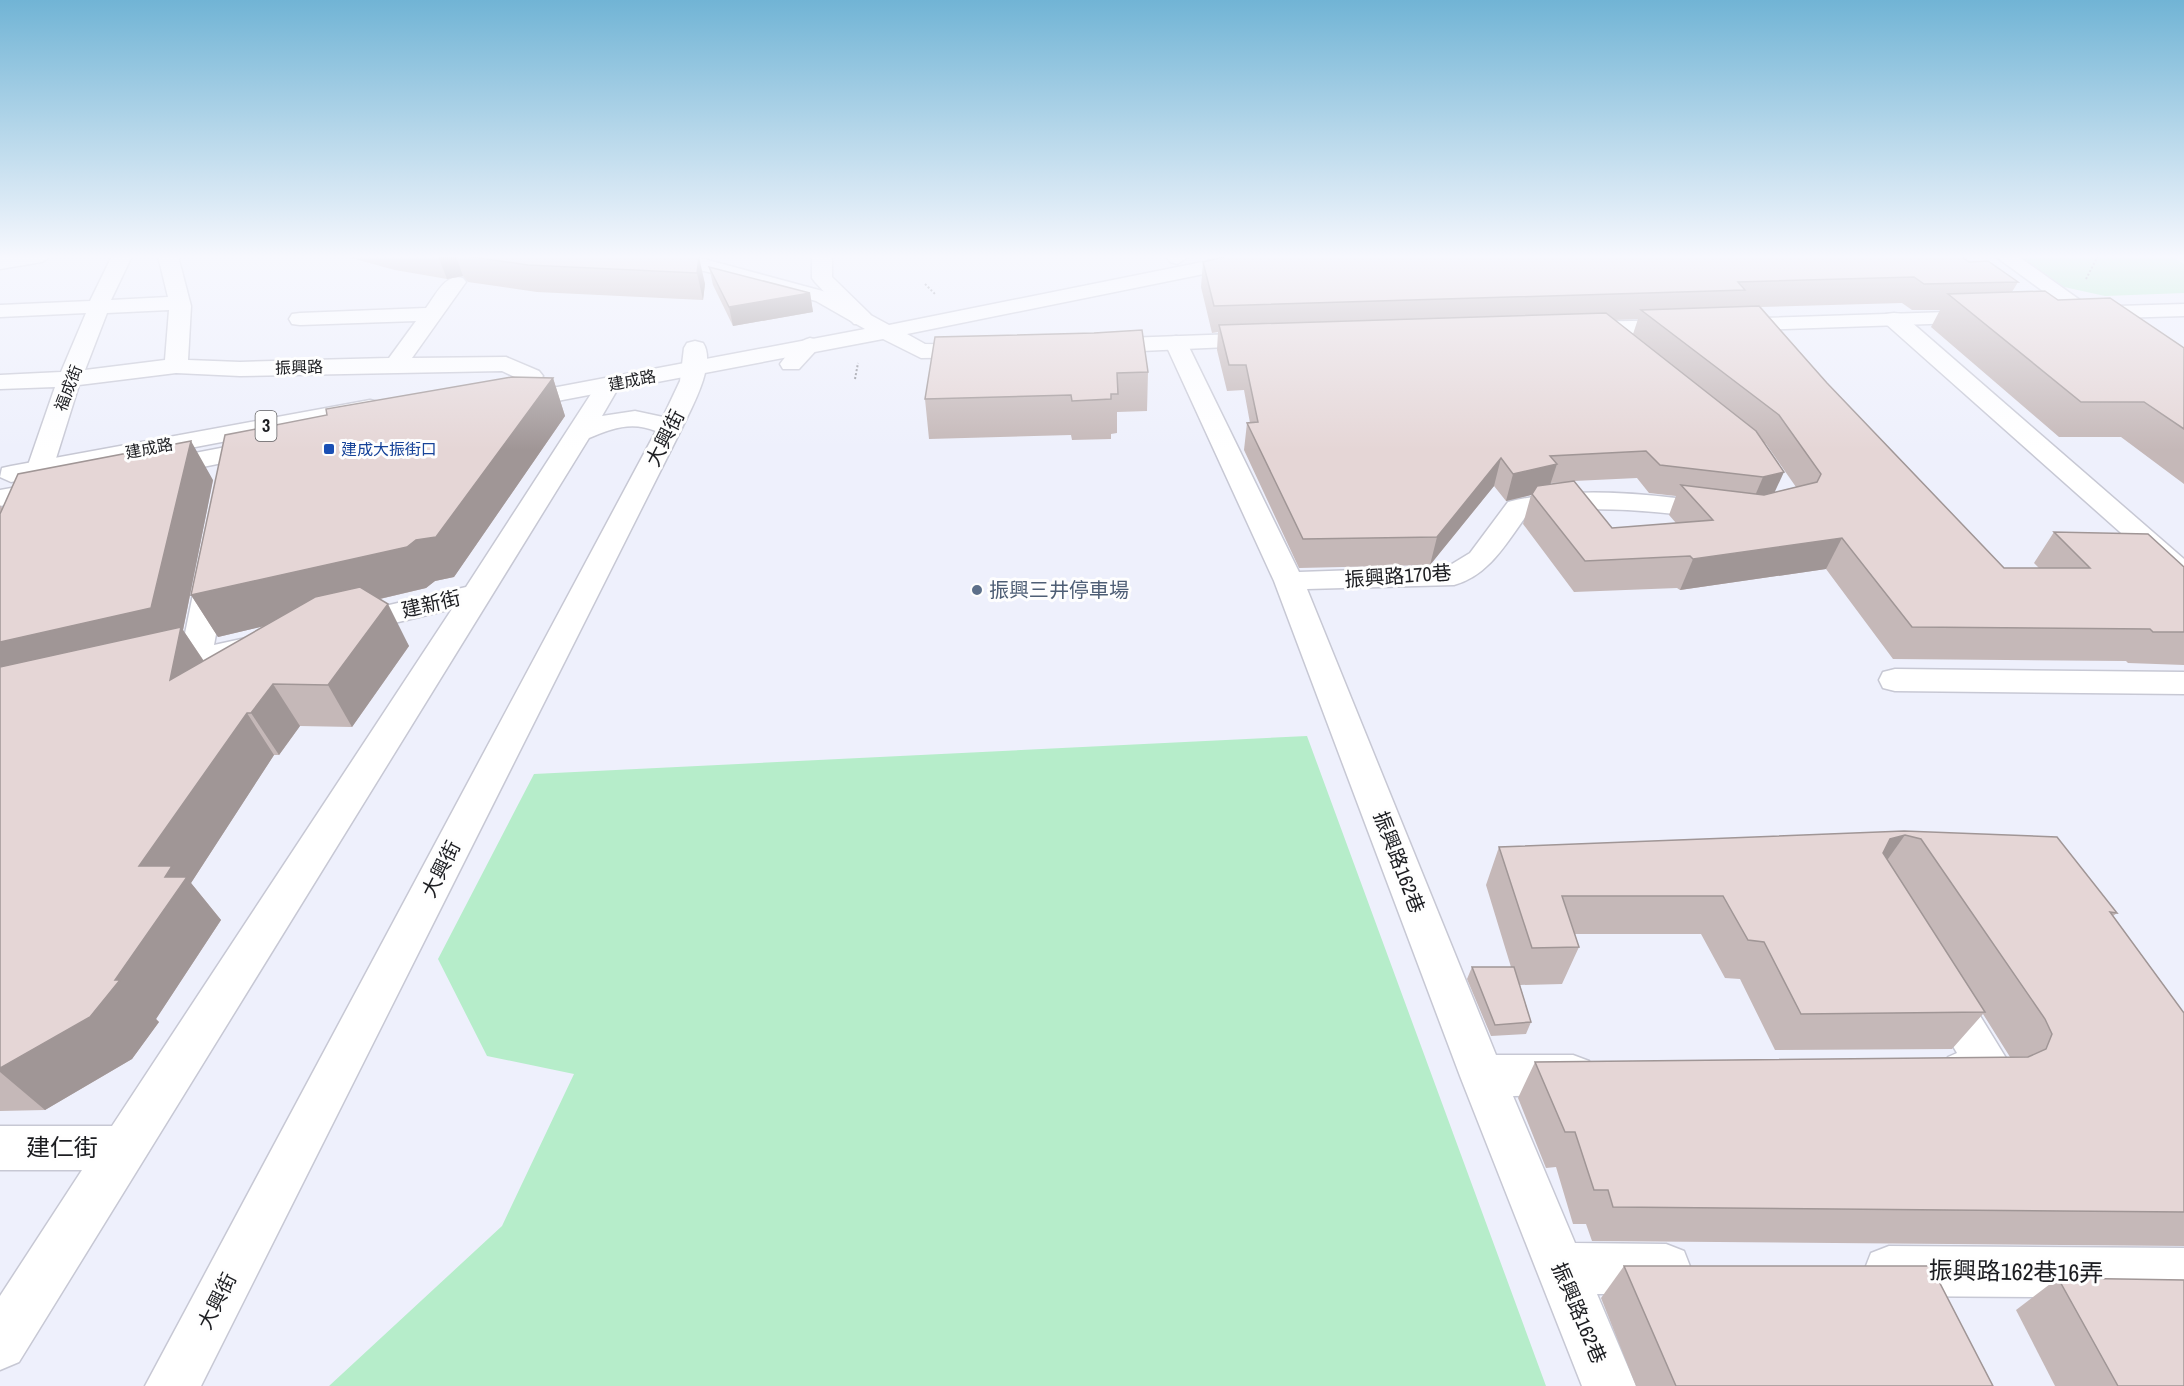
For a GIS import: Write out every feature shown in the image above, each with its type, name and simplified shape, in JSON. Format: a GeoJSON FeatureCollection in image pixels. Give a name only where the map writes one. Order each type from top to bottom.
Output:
{"type":"FeatureCollection","features":[{"type":"Feature","properties":{"kind":"main road","name":"福成街"},"geometry":{"type":"LineString","coordinates":[[0,574],[5,573],[40,480],[69,379],[87,341],[93,321]]}},
{"type":"Feature","properties":{"kind":"main road"},"geometry":{"type":"LineString","coordinates":[[176,366],[178,321]]}},
{"type":"Feature","properties":{"kind":"main road"},"geometry":{"type":"LineString","coordinates":[[396,364],[429,321]]}},
{"type":"Feature","properties":{"kind":"main road","name":"建成路"},"geometry":{"type":"LineString","coordinates":[[491,406],[608,385],[695,359],[855,321]]}},
{"type":"Feature","properties":{"kind":"main road"},"geometry":{"type":"LineString","coordinates":[[865,321],[921,351],[1000,340],[997,321]]}},
{"type":"Feature","properties":{"kind":"main road","name":"建成路"},"geometry":{"type":"LineString","coordinates":[[473,387],[531,376],[810,345],[937,321]]}},
{"type":"Feature","properties":{"kind":"main road"},"geometry":{"type":"LineString","coordinates":[[1557,330],[1872,321]]}},
{"type":"Feature","properties":{"kind":"main road"},"geometry":{"type":"LineString","coordinates":[[1895,321],[2184,574]]}},
{"type":"Feature","properties":{"kind":"main road"},"geometry":{"type":"LineString","coordinates":[[2099,321],[2126,340]]}},
{"type":"Feature","properties":{"kind":"main road"},"geometry":{"type":"LineString","coordinates":[[1605,329],[1630,350]]}},
{"type":"Feature","properties":{"kind":"main road"},"geometry":{"type":"LineString","coordinates":[[1073,347],[1283,339]]}},
{"type":"Feature","properties":{"kind":"main road","name":"振興路162巷"},"geometry":{"type":"LineString","coordinates":[[1176,343],[1289,581],[1482,1076],[1609,1386]]}},
{"type":"Feature","properties":{"kind":"main road"},"geometry":{"type":"LineString","coordinates":[[791,364],[810,345]]}},
{"type":"Feature","properties":{"kind":"main road","name":"大興街"},"geometry":{"type":"LineString","coordinates":[[172,1386],[670,428],[692,381],[695,359]]}},
{"type":"Feature","properties":{"kind":"main road","name":"振興路"},"geometry":{"type":"LineString","coordinates":[[0,382],[69,379],[176,366],[240,369],[396,364],[506,364],[531,376]]}},
{"type":"Feature","properties":{"kind":"main road"},"geometry":{"type":"LineString","coordinates":[[0,1343],[580,433],[608,385]]}},
{"type":"Feature","properties":{"kind":"main road","name":"建成路"},"geometry":{"type":"LineString","coordinates":[[0,476],[40,480],[232,465],[389,414],[40,480],[0,498]]}},
{"type":"Feature","properties":{"kind":"main road"},"geometry":{"type":"LineString","coordinates":[[580,433],[608,420],[638,417],[670,428]]}},
{"type":"Feature","properties":{"kind":"main road","name":"振興路170巷"},"geometry":{"type":"LineString","coordinates":[[1289,581],[1454,576],[1480,559],[1518,508],[1551,501],[1656,503],[1740,514]]}},
{"type":"Feature","properties":{"kind":"main road"},"geometry":{"type":"LineString","coordinates":[[196,659],[217,545]]}},
{"type":"Feature","properties":{"kind":"main road","name":"建新街"},"geometry":{"type":"LineString","coordinates":[[325,629],[477,594]]}},
{"type":"Feature","properties":{"kind":"main road"},"geometry":{"type":"LineString","coordinates":[[127,676],[278,640]]}},
{"type":"Feature","properties":{"kind":"main road"},"geometry":{"type":"LineString","coordinates":[[1895,680],[2184,682]]}},
{"type":"Feature","properties":{"kind":"main road"},"geometry":{"type":"LineString","coordinates":[[1921,1071],[1992,1071],[1923,960]]}},
{"type":"Feature","properties":{"kind":"main road"},"geometry":{"type":"LineString","coordinates":[[1482,1076],[1613,1074]]}},
{"type":"Feature","properties":{"kind":"main road","name":"建仁街"},"geometry":{"type":"LineString","coordinates":[[0,1148],[124,1148]]}},
{"type":"Feature","properties":{"kind":"main road"},"geometry":{"type":"LineString","coordinates":[[1560,1268],[1713,1269]]}},
{"type":"Feature","properties":{"kind":"main road","name":"振興路162巷16弄"},"geometry":{"type":"LineString","coordinates":[[1843,1270],[2184,1273]]}},
{"type":"Feature","properties":{"kind":"path"},"geometry":{"type":"LineString","coordinates":[[855,379],[858,362]]}},
{"type":"Feature","properties":{"kind":"green space"},"geometry":{"type":"Polygon","coordinates":[[[1307,736],[1546,1386],[329,1386],[502,1226],[574,1074],[487,1056],[438,959],[534,774],[1307,736]]]}},
{"type":"Feature","properties":{"kind":"building"},"geometry":{"type":"Polygon","coordinates":[[[1358,321],[1616,321],[1756,431],[1784,472],[1763,477],[1660,465],[1646,451],[1550,456],[1557,464],[1513,474],[1501,458],[1437,537],[1303,539],[1247,423],[1258,422],[1246,365],[1229,365],[1219,325],[1358,321]]]}},
{"type":"Feature","properties":{"kind":"building"},"geometry":{"type":"Polygon","coordinates":[[[1655,321],[1772,321],[1827,383],[2004,568],[2090,568],[2054,532],[2148,534],[2184,567],[2184,632],[2153,632],[2150,629],[1912,627],[1842,538],[1693,559],[1690,556],[1585,561],[1532,494],[1537,486],[1574,481],[1612,528],[1713,520],[1681,485],[1764,495],[1817,482],[1821,474],[1779,415],[1655,321]]]}},
{"type":"Feature","properties":{"kind":"building"},"geometry":{"type":"Polygon","coordinates":[[[1981,321],[2144,321],[2184,348],[2184,429],[2144,402],[2081,402],[1981,321]]]}},
{"type":"Feature","properties":{"kind":"building"},"geometry":{"type":"Polygon","coordinates":[[[1142,330],[1148,372],[1117,373],[1118,394],[1111,394],[1111,399],[1072,401],[1071,395],[925,399],[935,337],[1142,330]]]}},
{"type":"Feature","properties":{"kind":"building"},"geometry":{"type":"Polygon","coordinates":[[[512,377],[553,378],[436,537],[416,540],[407,547],[191,595],[225,435],[327,415],[326,409],[512,377]]]}},
{"type":"Feature","properties":{"kind":"building"},"geometry":{"type":"Polygon","coordinates":[[[191,441],[151,608],[0,642],[0,514],[18,474],[191,441]]]}},
{"type":"Feature","properties":{"kind":"building"},"geometry":{"type":"Polygon","coordinates":[[[360,587],[388,604],[328,685],[273,684],[251,713],[247,713],[139,866],[172,866],[165,877],[187,877],[115,980],[120,980],[90,1017],[0,1068],[0,667],[181,627],[170,680],[315,597],[360,587]]]}},
{"type":"Feature","properties":{"kind":"building"},"geometry":{"type":"Polygon","coordinates":[[[1904,831],[2057,837],[2117,913],[2110,912],[2184,1013],[2184,1212],[1613,1207],[1608,1190],[1594,1190],[1575,1132],[1565,1132],[1535,1062],[2028,1057],[2046,1049],[2052,1034],[2045,1019],[1921,839],[1905,835],[1890,839],[1883,853],[1985,1012],[1801,1014],[1764,942],[1748,940],[1723,896],[1562,896],[1579,947],[1532,948],[1499,847],[1904,831]]]}},
{"type":"Feature","properties":{"kind":"building"},"geometry":{"type":"Polygon","coordinates":[[[1472,967],[1514,967],[1531,1022],[1495,1025],[1472,967]]]}},
{"type":"Feature","properties":{"kind":"building"},"geometry":{"type":"Polygon","coordinates":[[[1624,1266],[1931,1266],[1993,1386],[1676,1386],[1624,1266]]]}},
{"type":"Feature","properties":{"kind":"building"},"geometry":{"type":"Polygon","coordinates":[[[2058,1278],[2184,1280],[2184,1386],[2118,1386],[2058,1278]]]}},
{"type":"Feature","properties":{"kind":"place","name":"建成大振街口"},"geometry":{"type":"Point","coordinates":[329,449]}},
{"type":"Feature","properties":{"kind":"place","name":"振興三井停車場"},"geometry":{"type":"Point","coordinates":[977,590]}}]}
